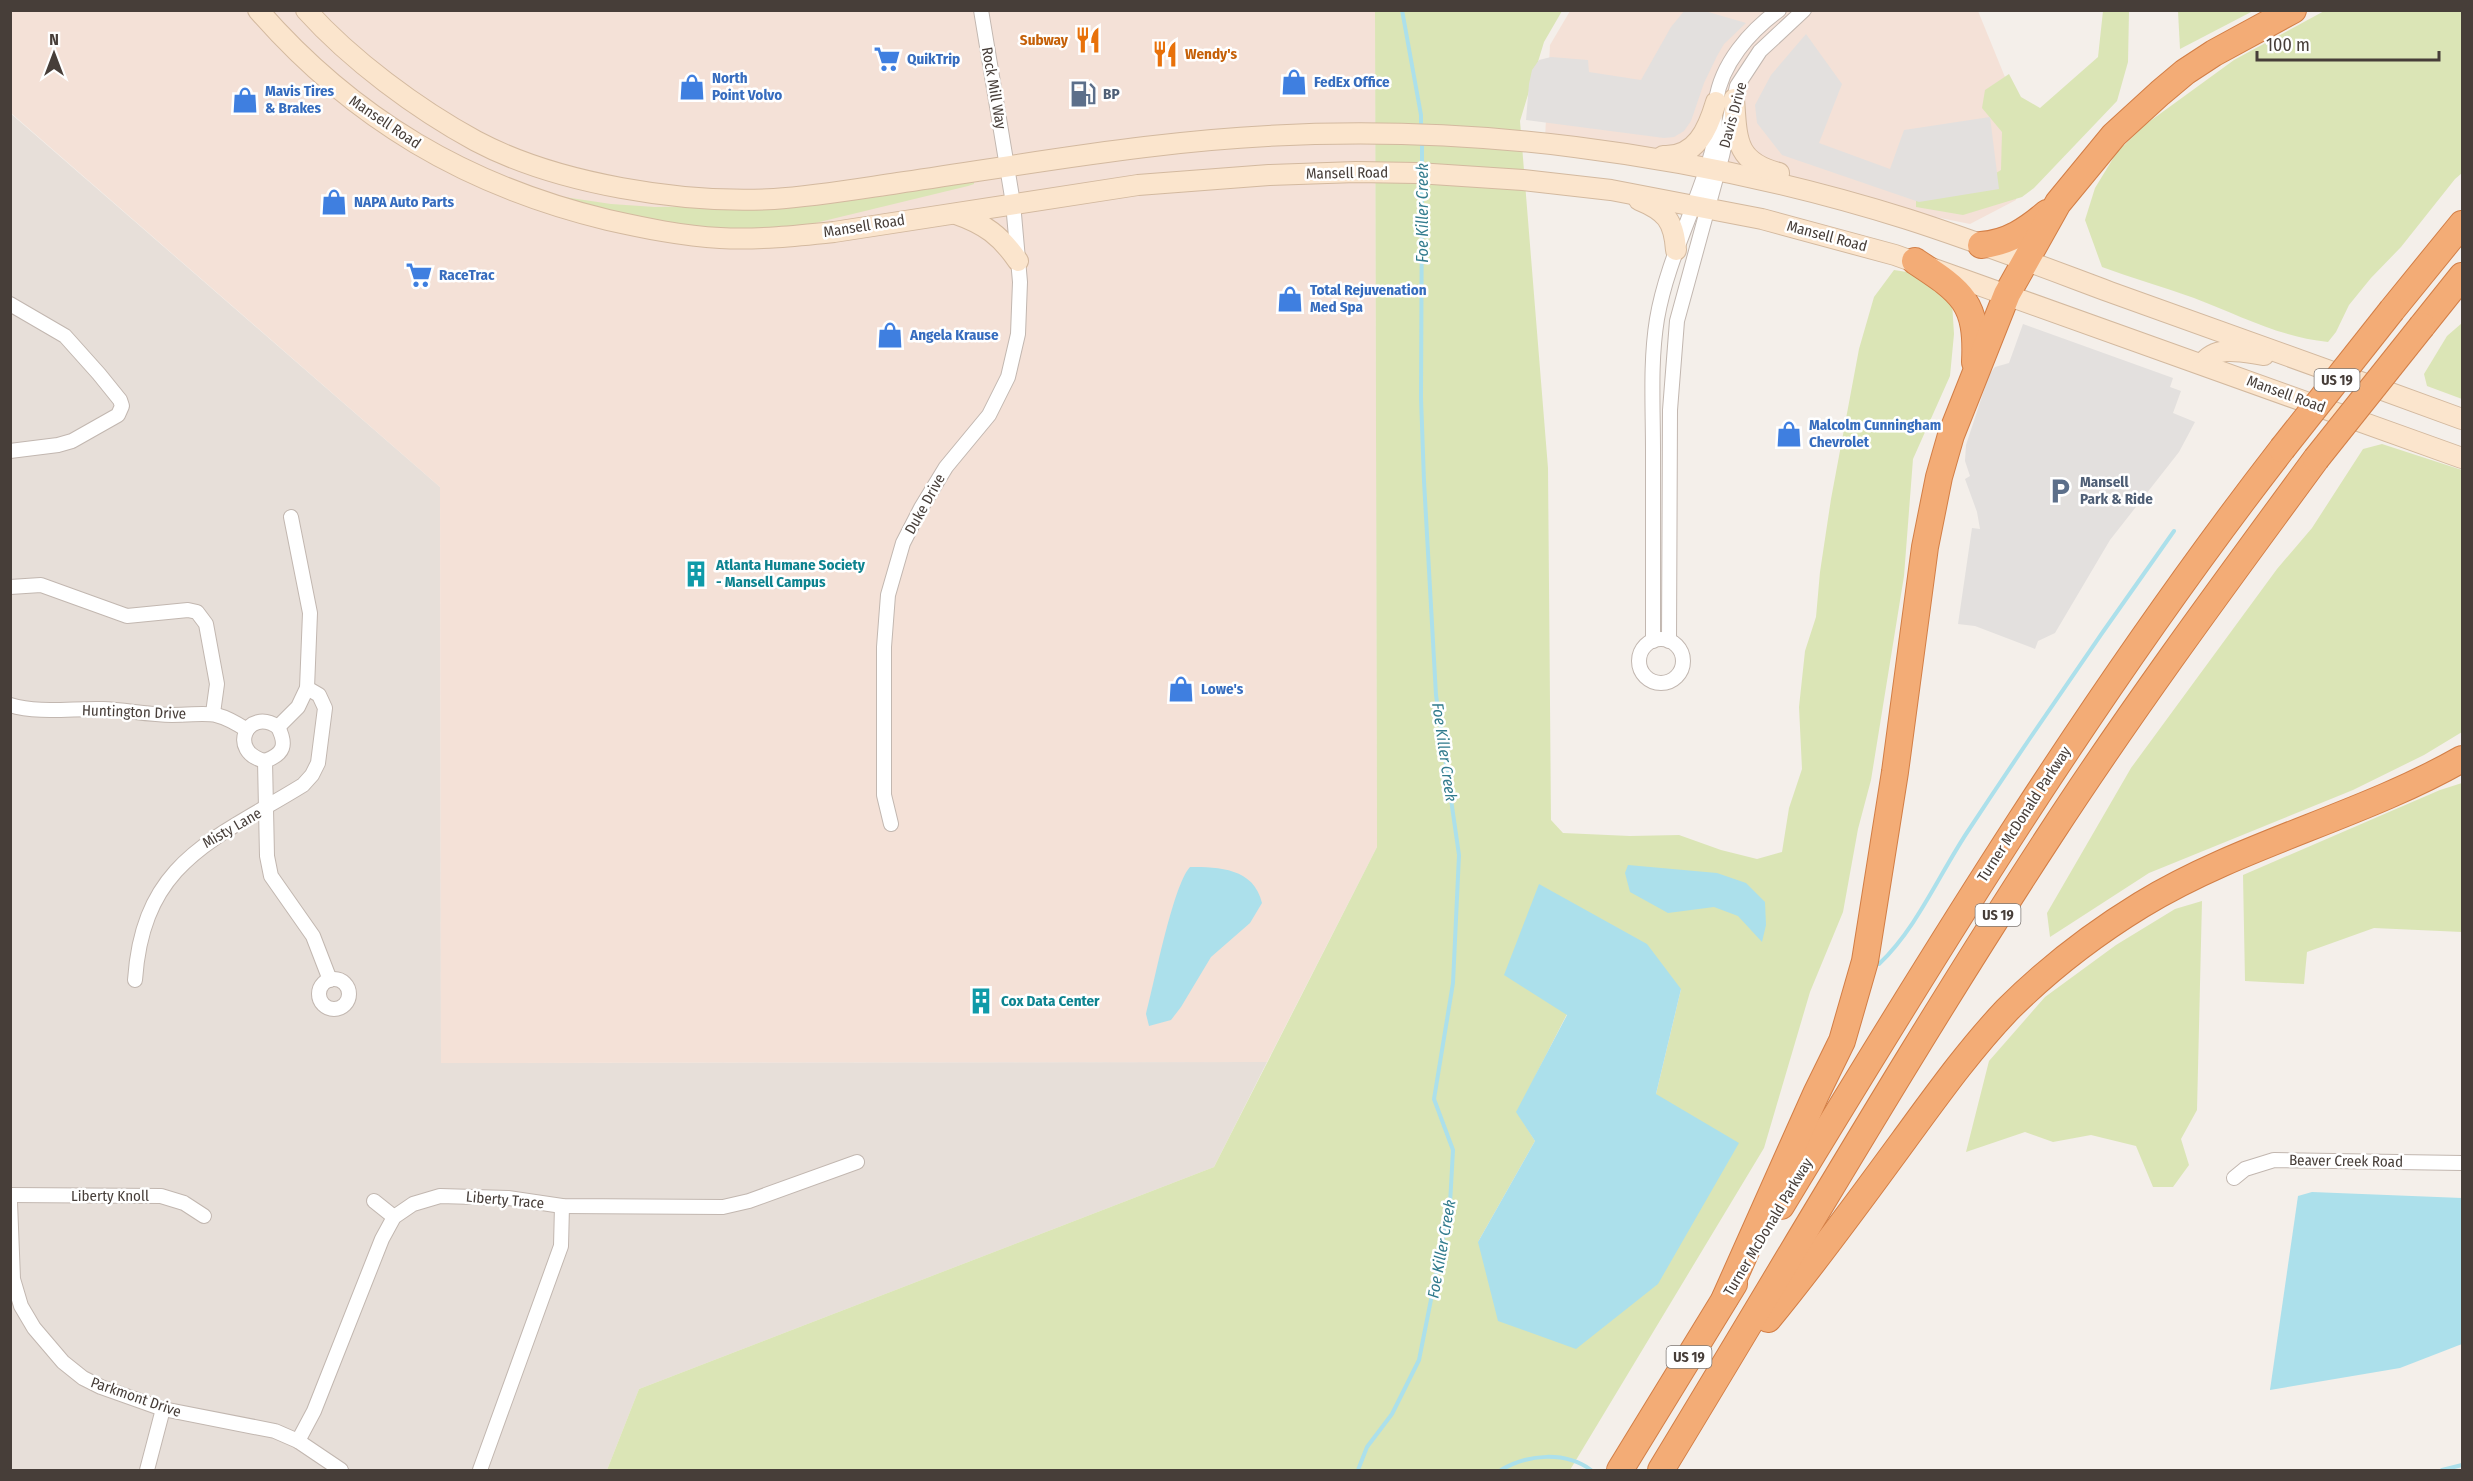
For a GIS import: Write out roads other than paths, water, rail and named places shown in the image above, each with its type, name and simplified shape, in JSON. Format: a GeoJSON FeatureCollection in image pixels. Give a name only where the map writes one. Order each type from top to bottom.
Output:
{"type":"FeatureCollection","features":[{"type":"Feature","properties":{"kind":"highway"},"geometry":{"type":"LineString","coordinates":[[1981,245],[1993,244],[2018,235],[2042,218],[2058,203],[2114,135],[2160,93],[2214,53],[2294,10]]}},
{"type":"Feature","properties":{"kind":"highway"},"geometry":{"type":"LineString","coordinates":[[1725,1298],[1838,1050],[1857,991],[1870,931],[1895,772],[1931,512],[1951,435],[2007,294],[2058,203]]}},
{"type":"Feature","properties":{"kind":"highway","name":"Turner McDonald Parkway"},"geometry":{"type":"LineString","coordinates":[[1620,1470],[1916,983],[2023,815],[2136,649],[2282,450],[2463,224]]}},
{"type":"Feature","properties":{"kind":"highway"},"geometry":{"type":"LineString","coordinates":[[1915,261],[1953,286],[1967,305],[1975,332],[1974,378]]}},
{"type":"Feature","properties":{"kind":"highway","name":"US 19"},"geometry":{"type":"LineString","coordinates":[[1661,1470],[1952,990],[2050,835],[2139,703],[2316,459],[2463,276]]}},
{"type":"Feature","properties":{"kind":"highway"},"geometry":{"type":"LineString","coordinates":[[1710,1390],[1815,1261],[1964,1059],[2006,1012],[2051,969],[2118,919],[2185,881],[2417,783],[2463,759]]}},
{"type":"Feature","properties":{"kind":"main road","name":"Mansell Road"},"geometry":{"type":"LineString","coordinates":[[258,10],[293,49],[327,80],[363,109],[437,157],[513,191],[563,208],[635,226],[718,238],[756,239],[834,232],[1138,185],[1269,175],[1356,172],[1477,176],[1611,190],[1700,206],[1805,229],[1915,261],[2463,458]]}},
{"type":"Feature","properties":{"kind":"main road"},"geometry":{"type":"LineString","coordinates":[[306,10],[363,65],[434,115],[476,141],[545,169],[610,184],[675,195],[771,199],[1194,142],[1289,134],[1480,138],[1618,153],[1712,170],[1847,201],[1915,221],[2463,418]]}},
{"type":"Feature","properties":{"kind":"main road"},"geometry":{"type":"LineString","coordinates":[[1618,153],[1679,155],[1693,147],[1725,100]]}},
{"type":"Feature","properties":{"kind":"main road"},"geometry":{"type":"LineString","coordinates":[[1725,100],[1739,142],[1753,164],[1764,170],[1823,185],[1847,201]]}},
{"type":"Feature","properties":{"kind":"main road"},"geometry":{"type":"LineString","coordinates":[[1611,190],[1650,204],[1660,211],[1669,220],[1674,232],[1676,250]]}},
{"type":"Feature","properties":{"kind":"main road"},"geometry":{"type":"LineString","coordinates":[[954,213],[980,222],[1006,243],[1018,261]]}},
{"type":"Feature","properties":{"kind":"main road"},"geometry":{"type":"LineString","coordinates":[[2202,364],[2208,356],[2228,351],[2300,360]]}},
{"type":"Feature","properties":{"kind":"street","name":"Rock Mill Way"},"geometry":{"type":"LineString","coordinates":[[981,10],[1013,203]]}},
{"type":"Feature","properties":{"kind":"street","name":"Davis Drive"},"geometry":{"type":"LineString","coordinates":[[1700,206],[1712,170],[1716,130],[1725,100],[1730,64],[1745,42],[1765,20],[1779,10]]}},
{"type":"Feature","properties":{"kind":"street","name":"Davis Drive"},"geometry":{"type":"LineString","coordinates":[[1725,100],[1760,51],[1804,10]]}},
{"type":"Feature","properties":{"kind":"street"},"geometry":{"type":"LineString","coordinates":[[1745,42],[1760,51]]}},
{"type":"Feature","properties":{"kind":"street","name":"Duke Drive"},"geometry":{"type":"LineString","coordinates":[[891,824],[884,795],[884,647],[888,595],[903,543],[921,508],[946,467],[989,414],[1008,377],[1018,333],[1020,282],[1013,203]]}},
{"type":"Feature","properties":{"kind":"street"},"geometry":{"type":"LineString","coordinates":[[1653,641],[1654,342],[1662,295],[1676,250],[1700,206]]}},
{"type":"Feature","properties":{"kind":"street"},"geometry":{"type":"LineString","coordinates":[[1669,641],[1670,410],[1673,344],[1700,206]]}},
{"type":"Feature","properties":{"kind":"street"},"geometry":{"type":"LineString","coordinates":[[10,304],[65,336],[78,348],[120,400],[121,411],[118,415],[72,441],[58,446],[10,451]]}},
{"type":"Feature","properties":{"kind":"street"},"geometry":{"type":"LineString","coordinates":[[278,727],[298,707],[307,688],[310,614],[291,517]]}},
{"type":"Feature","properties":{"kind":"street"},"geometry":{"type":"LineString","coordinates":[[10,587],[41,585],[127,616],[188,610],[197,612],[206,624],[217,684],[213,713]]}},
{"type":"Feature","properties":{"kind":"street"},"geometry":{"type":"LineString","coordinates":[[1653,641],[1669,641],[1677,646],[1683,661],[1677,676],[1664,683],[1651,680],[1641,669],[1639,662],[1646,645],[1653,641]]}},
{"type":"Feature","properties":{"kind":"street"},"geometry":{"type":"LineString","coordinates":[[266,808],[303,785],[312,775],[318,763],[325,708],[319,695],[307,688]]}},
{"type":"Feature","properties":{"kind":"street","name":"Huntington Drive"},"geometry":{"type":"LineString","coordinates":[[10,705],[30,709],[102,709],[170,715],[213,713],[227,717],[247,730]]}},
{"type":"Feature","properties":{"kind":"street"},"geometry":{"type":"LineString","coordinates":[[271,722],[278,727],[284,738],[282,749],[275,757],[265,761],[254,758],[246,751],[244,740],[247,730],[253,723],[271,722]]}},
{"type":"Feature","properties":{"kind":"street"},"geometry":{"type":"LineString","coordinates":[[265,761],[266,808]]}},
{"type":"Feature","properties":{"kind":"street","name":"Misty Lane"},"geometry":{"type":"LineString","coordinates":[[135,980],[137,952],[143,927],[167,879],[202,845],[266,808],[267,856],[272,876],[313,936],[330,980]]}},
{"type":"Feature","properties":{"kind":"street","name":"Beaver Creek Road"},"geometry":{"type":"LineString","coordinates":[[2234,1178],[2245,1169],[2274,1160],[2463,1163]]}},
{"type":"Feature","properties":{"kind":"street","name":"Liberty Trace"},"geometry":{"type":"LineString","coordinates":[[394,1217],[413,1204],[440,1196],[508,1198],[562,1206],[723,1207],[749,1201],[857,1162]]}},
{"type":"Feature","properties":{"kind":"street","name":"Liberty Knoll"},"geometry":{"type":"LineString","coordinates":[[10,1195],[161,1196],[184,1203],[204,1216]]}},
{"type":"Feature","properties":{"kind":"street"},"geometry":{"type":"LineString","coordinates":[[298,1441],[314,1411],[382,1239],[394,1217],[374,1201]]}},
{"type":"Feature","properties":{"kind":"street","name":"Parkmont Drive"},"geometry":{"type":"LineString","coordinates":[[10,1202],[13,1279],[21,1306],[34,1328],[63,1362],[83,1378],[101,1387],[163,1409],[275,1431],[298,1441],[341,1470]]}},
{"type":"Feature","properties":{"kind":"street"},"geometry":{"type":"LineString","coordinates":[[480,1470],[561,1246],[562,1206]]}},
{"type":"Feature","properties":{"kind":"street"},"geometry":{"type":"LineString","coordinates":[[147,1470],[163,1409]]}},
{"type":"Feature","properties":{"kind":"water"},"geometry":{"type":"Polygon","coordinates":[[[1628,865],[1717,873],[1746,883],[1765,902],[1766,925],[1762,942],[1738,916],[1714,907],[1668,913],[1630,892],[1625,873],[1628,865]]]}},
{"type":"Feature","properties":{"kind":"water"},"geometry":{"type":"Polygon","coordinates":[[[1190,867],[1223,869],[1243,876],[1258,891],[1262,903],[1250,923],[1211,957],[1171,1020],[1149,1026],[1146,1014],[1165,936],[1177,893],[1190,867]]]}},
{"type":"Feature","properties":{"kind":"water"},"geometry":{"type":"Polygon","coordinates":[[[1539,884],[1647,944],[1681,989],[1656,1094],[1739,1143],[1658,1284],[1576,1349],[1498,1321],[1478,1242],[1535,1141],[1516,1112],[1567,1015],[1504,975],[1539,884]]]}},
{"type":"Feature","properties":{"kind":"water"},"geometry":{"type":"Polygon","coordinates":[[[2312,1192],[2462,1198],[2462,1344],[2400,1368],[2270,1390],[2298,1196],[2312,1192]]]}},
{"type":"Feature","properties":{"kind":"waterway","name":"Foe Killer Creek"},"geometry":{"type":"LineString","coordinates":[[1402,10],[1421,115],[1421,128]]}},
{"type":"Feature","properties":{"kind":"waterway","name":"Foe Killer Creek"},"geometry":{"type":"LineString","coordinates":[[1422,141],[1422,167]]}},
{"type":"Feature","properties":{"kind":"waterway","name":"Foe Killer Creek"},"geometry":{"type":"LineString","coordinates":[[1358,1470],[1367,1447],[1392,1414],[1419,1360],[1450,1204],[1453,1150],[1434,1099],[1453,983],[1459,855],[1436,695],[1424,481],[1421,398],[1422,180]]}},
{"type":"Feature","properties":{"kind":"waterway"},"geometry":{"type":"LineString","coordinates":[[1879,964],[1917,916],[1959,845],[1995,791],[2174,531]]}},
{"type":"Feature","properties":{"kind":"waterway"},"geometry":{"type":"LineString","coordinates":[[1501,1470],[1523,1461],[1546,1457],[1570,1460],[1591,1470]]}},
{"type":"Feature","properties":{"kind":"waterway"},"geometry":{"type":"LineString","coordinates":[[2442,1470],[2462,1465]]}},
{"type":"Feature","properties":{"kind":"place","name":"Subway"},"geometry":{"type":"Point","coordinates":[1088,40]}},
{"type":"Feature","properties":{"kind":"place","name":"Wendy's"},"geometry":{"type":"Point","coordinates":[1165,54]}},
{"type":"Feature","properties":{"kind":"place","name":"QuikTrip"},"geometry":{"type":"Point","coordinates":[887,59]}},
{"type":"Feature","properties":{"kind":"place","name":"FedEx Office"},"geometry":{"type":"Point","coordinates":[1294,82]}},
{"type":"Feature","properties":{"kind":"place","name":"North Point Volvo"},"geometry":{"type":"Point","coordinates":[692,87]}},
{"type":"Feature","properties":{"kind":"place","name":"BP"},"geometry":{"type":"Point","coordinates":[1083,94]}},
{"type":"Feature","properties":{"kind":"place","name":"Mavis Tires & Brakes"},"geometry":{"type":"Point","coordinates":[245,100]}},
{"type":"Feature","properties":{"kind":"place","name":"NAPA Auto Parts"},"geometry":{"type":"Point","coordinates":[334,202]}},
{"type":"Feature","properties":{"kind":"place","name":"RaceTrac"},"geometry":{"type":"Point","coordinates":[419,275]}},
{"type":"Feature","properties":{"kind":"place","name":"Total Rejuvenation Med Spa"},"geometry":{"type":"Point","coordinates":[1290,299]}},
{"type":"Feature","properties":{"kind":"place","name":"Angela Krause"},"geometry":{"type":"Point","coordinates":[890,335]}},
{"type":"Feature","properties":{"kind":"place","name":"Malcolm Cunningham Chevrolet"},"geometry":{"type":"Point","coordinates":[1789,434]}},
{"type":"Feature","properties":{"kind":"place","name":"Mansell Park & Ride"},"geometry":{"type":"Point","coordinates":[2060,491]}},
{"type":"Feature","properties":{"kind":"place","name":"Atlanta Humane Society - Mansell Campus"},"geometry":{"type":"Point","coordinates":[696,574]}},
{"type":"Feature","properties":{"kind":"place","name":"Lowe's"},"geometry":{"type":"Point","coordinates":[1181,689]}},
{"type":"Feature","properties":{"kind":"place","name":"Cox Data Center"},"geometry":{"type":"Point","coordinates":[981,1001]}}]}
